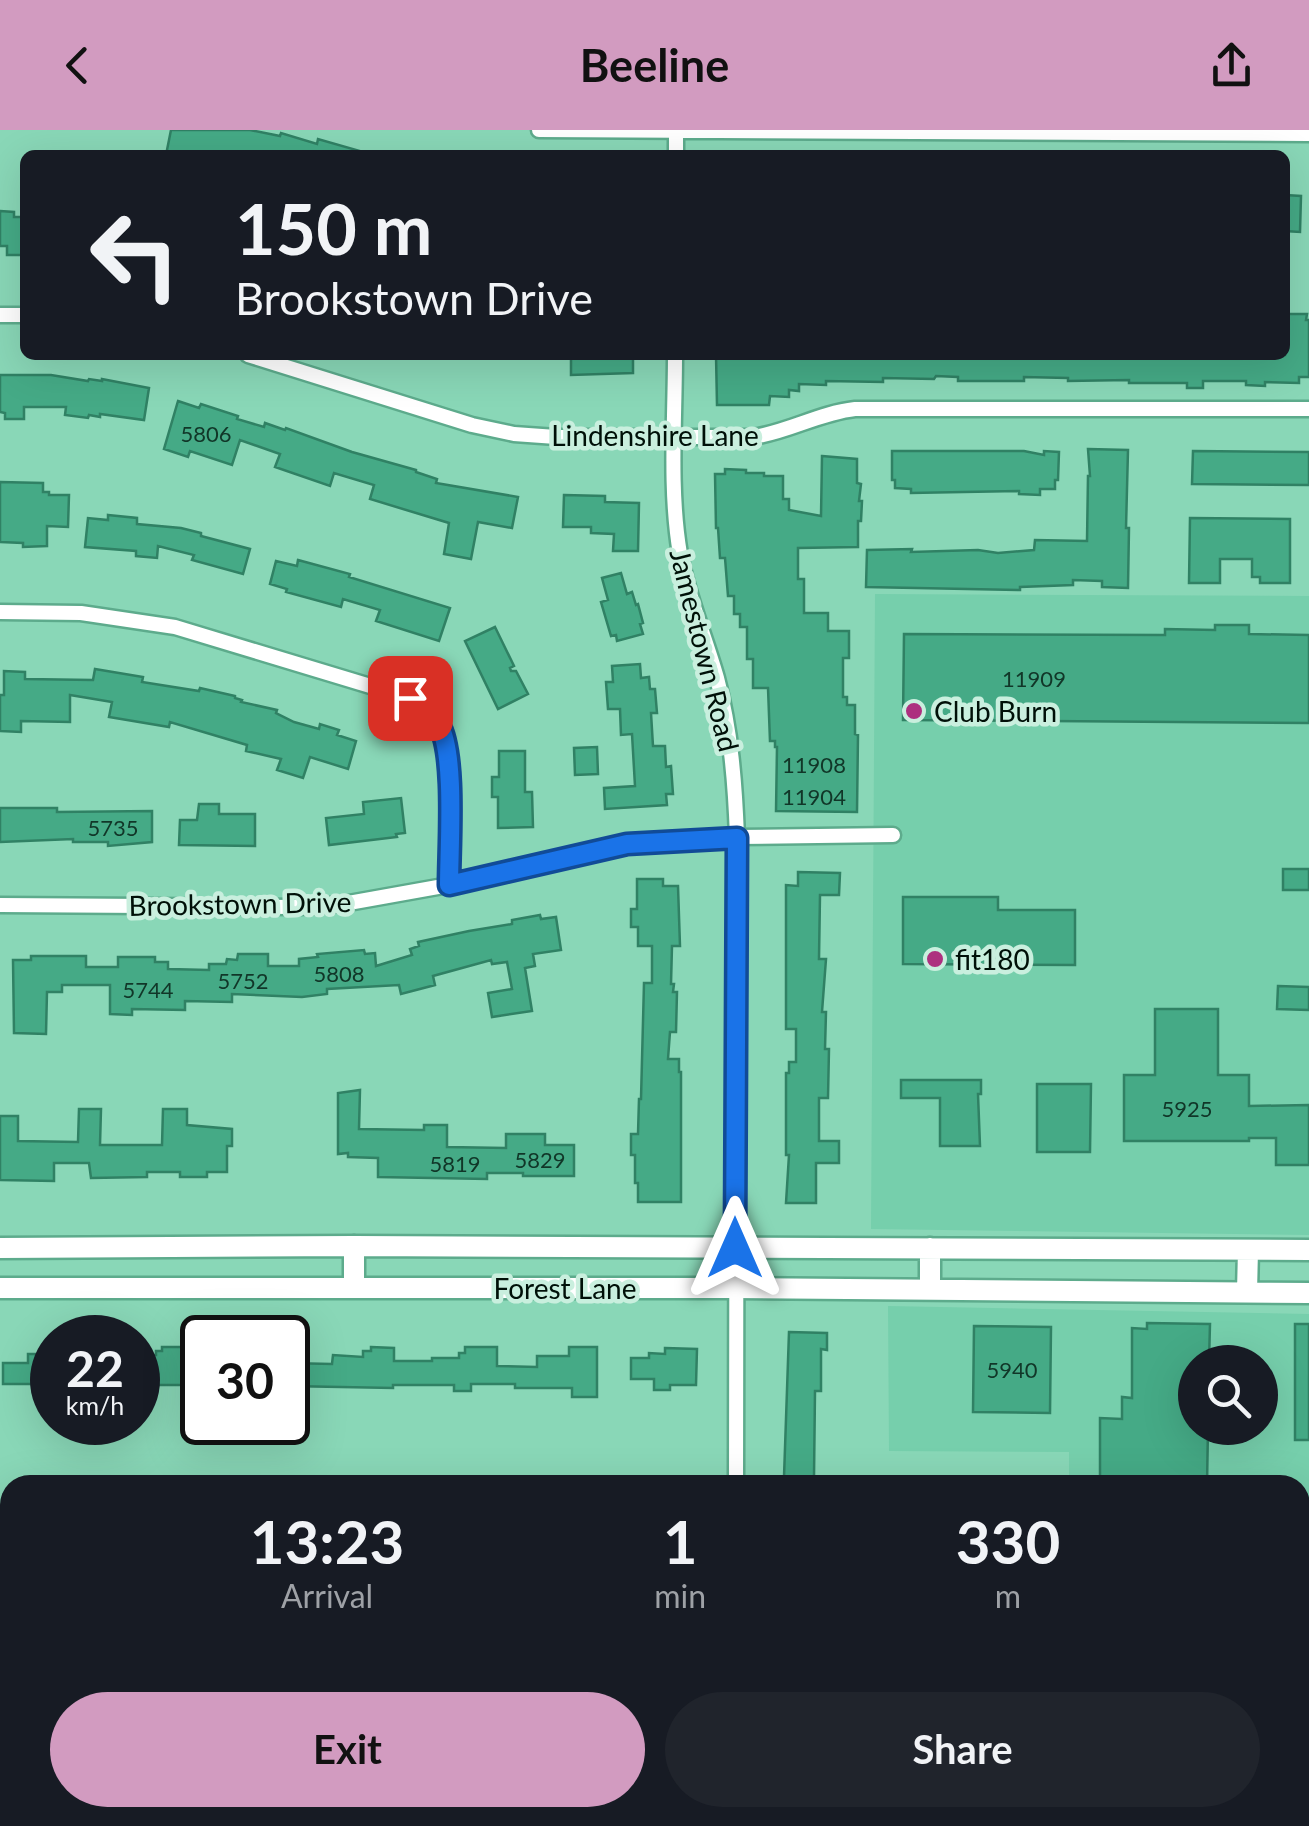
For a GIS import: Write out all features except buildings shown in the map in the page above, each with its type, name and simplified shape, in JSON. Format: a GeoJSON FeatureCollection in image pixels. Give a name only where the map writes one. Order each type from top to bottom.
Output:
{"type":"FeatureCollection","features":[{"type":"Feature","properties":{"kind":"main road"},"geometry":{"type":"LineString","coordinates":[[354,1246],[354,1288]]}},
{"type":"Feature","properties":{"kind":"main road","name":"Forest Lane"},"geometry":{"type":"LineString","coordinates":[[0,1248],[1309,1250]]}},
{"type":"Feature","properties":{"kind":"main road"},"geometry":{"type":"LineString","coordinates":[[930,1248],[930,1290]]}},
{"type":"Feature","properties":{"kind":"main road"},"geometry":{"type":"LineString","coordinates":[[1247,1292],[1248,1250]]}},
{"type":"Feature","properties":{"kind":"main road","name":"Forest Lane"},"geometry":{"type":"LineString","coordinates":[[0,1288],[1309,1292]]}},
{"type":"Feature","properties":{"kind":"street"},"geometry":{"type":"LineString","coordinates":[[539,130],[1309,134]]}},
{"type":"Feature","properties":{"kind":"street","name":"Lindenshire Lane"},"geometry":{"type":"LineString","coordinates":[[264,360],[472,426],[556,437],[764,435],[836,411],[855,409],[1309,409]]}},
{"type":"Feature","properties":{"kind":"street","name":"Jamestown Road"},"geometry":{"type":"LineString","coordinates":[[675,360],[675,514],[680,554],[729,730],[734,778],[736,1475]]}},
{"type":"Feature","properties":{"kind":"street"},"geometry":{"type":"LineString","coordinates":[[0,612],[81,613],[175,627],[410,698],[426,708],[440,726],[448,752],[449,885]]}},
{"type":"Feature","properties":{"kind":"street","name":"Brookstown Drive"},"geometry":{"type":"LineString","coordinates":[[0,905],[343,904],[449,885],[627,844],[893,835]]}},
{"type":"Feature","properties":{"kind":"shaded area"},"geometry":{"type":"Polygon","coordinates":[[[875,594],[1309,596],[1309,1235],[871,1229],[875,594]]]}},
{"type":"Feature","properties":{"kind":"shaded area"},"geometry":{"type":"Polygon","coordinates":[[[888,1306],[1309,1314],[1309,1475],[1069,1475],[1069,1452],[889,1451],[888,1306]]]}},
{"type":"Feature","properties":{"kind":"place","name":"Club Burn"},"geometry":{"type":"Point","coordinates":[914,711]}},
{"type":"Feature","properties":{"kind":"place","name":"fit180"},"geometry":{"type":"Point","coordinates":[935,959]}},
{"type":"Feature","properties":{"kind":"route"},"geometry":{"type":"LineString","coordinates":[[410,698],[426,708],[440,726],[448,752],[449,885],[627,844],[737,838],[735,1248]]}}]}
